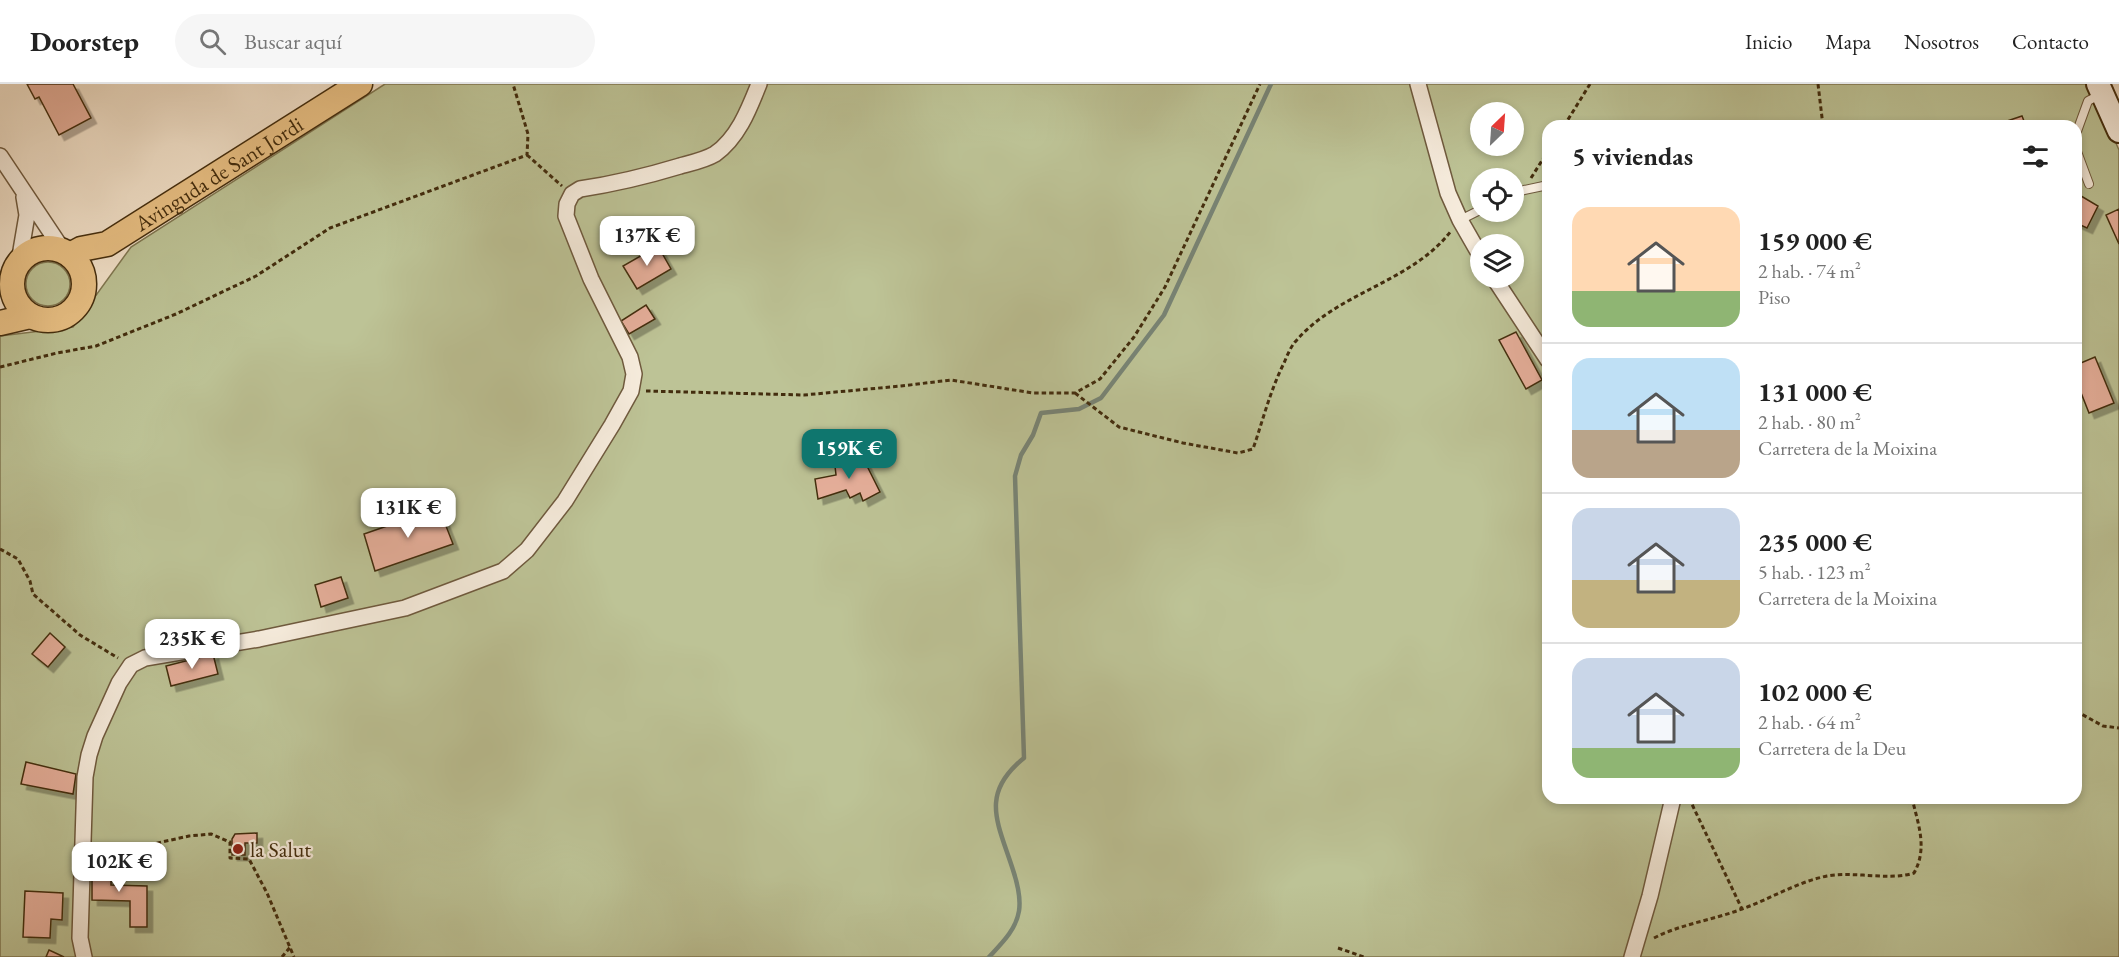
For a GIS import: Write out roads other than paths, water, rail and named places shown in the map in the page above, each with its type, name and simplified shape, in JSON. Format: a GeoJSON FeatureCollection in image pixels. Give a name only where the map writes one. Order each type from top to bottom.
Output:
{"type":"FeatureCollection","features":[{"type":"Feature","properties":{"kind":"main road","name":"Avinguda de Sant Jordi"},"geometry":{"type":"LineString","coordinates":[[67,253],[107,244],[348,87]]}},
{"type":"Feature","properties":{"kind":"main road"},"geometry":{"type":"LineString","coordinates":[[2100,89],[2119,131]]}},
{"type":"Feature","properties":{"kind":"main road","name":"Avinguda de Sant Jordi"},"geometry":{"type":"LineString","coordinates":[[84,281],[107,244]]}},
{"type":"Feature","properties":{"kind":"main road"},"geometry":{"type":"LineString","coordinates":[[0,323],[30,316],[49,320],[67,314],[80,300],[84,281],[80,267],[67,253],[45,248],[35,250],[19,262],[6,293],[14,298],[30,316]]}},
{"type":"Feature","properties":{"kind":"street"},"geometry":{"type":"LineString","coordinates":[[84,957],[80,938],[85,777],[95,736],[119,683],[131,665],[145,658],[259,639],[405,608],[503,571],[527,549],[565,501],[612,425],[631,391],[634,374],[630,357],[591,279],[566,216],[567,204],[572,195],[580,189],[645,176],[713,155],[738,129],[759,84]]}},
{"type":"Feature","properties":{"kind":"street"},"geometry":{"type":"LineString","coordinates":[[1418,84],[1448,194],[1470,238]]}},
{"type":"Feature","properties":{"kind":"street"},"geometry":{"type":"LineString","coordinates":[[0,156],[67,253]]}},
{"type":"Feature","properties":{"kind":"street"},"geometry":{"type":"LineString","coordinates":[[19,262],[27,215],[23,191]]}},
{"type":"Feature","properties":{"kind":"street"},"geometry":{"type":"LineString","coordinates":[[1501,288],[1542,351]]}},
{"type":"Feature","properties":{"kind":"street"},"geometry":{"type":"LineString","coordinates":[[1632,957],[1650,896],[1672,804]]}},
{"type":"Feature","properties":{"kind":"lane"},"geometry":{"type":"LineString","coordinates":[[2081,120],[2088,101],[2100,89]]}},
{"type":"Feature","properties":{"kind":"lane"},"geometry":{"type":"LineString","coordinates":[[2082,165],[2089,184]]}},
{"type":"Feature","properties":{"kind":"lane"},"geometry":{"type":"LineString","coordinates":[[1524,190],[1542,186]]}},
{"type":"Feature","properties":{"kind":"lane"},"geometry":{"type":"LineString","coordinates":[[1460,220],[1470,215]]}},
{"type":"Feature","properties":{"kind":"waterway"},"geometry":{"type":"LineString","coordinates":[[989,957],[1011,930],[1017,918],[1019,906],[1017,885],[996,810],[1001,784],[1010,771],[1024,758],[1015,476],[1021,455],[1033,435],[1041,413],[1079,409],[1101,398],[1164,315],[1271,84]]}},
{"type":"Feature","properties":{"kind":"place","name":"la Salut"},"geometry":{"type":"Point","coordinates":[238,849]}}]}
